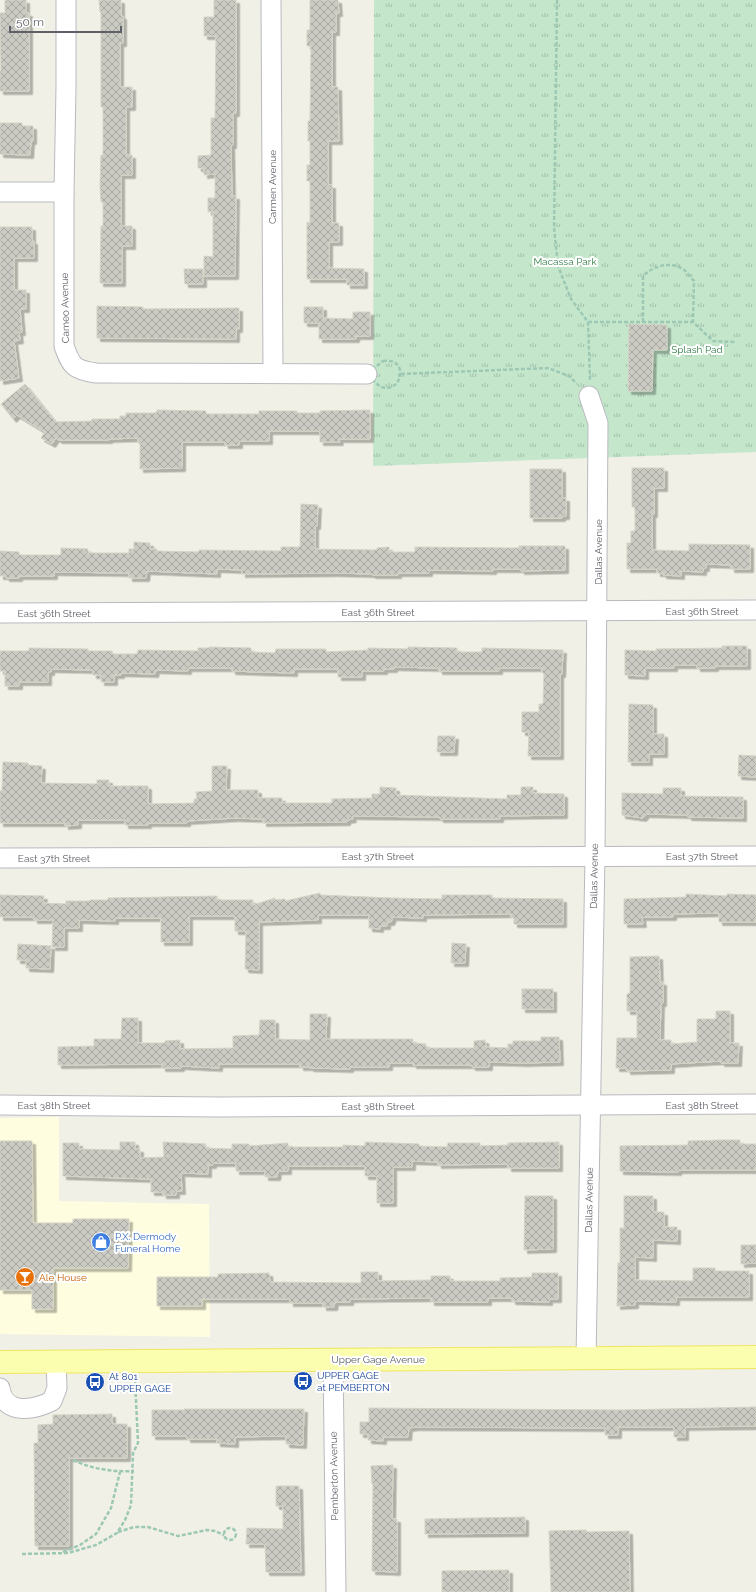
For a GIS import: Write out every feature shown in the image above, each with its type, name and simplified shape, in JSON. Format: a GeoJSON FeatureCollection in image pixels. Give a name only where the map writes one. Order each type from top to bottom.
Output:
{"type":"FeatureCollection","features":[{"type":"Feature","properties":{"kind":"main road","name":"Upper Gage Avenue"},"geometry":{"type":"LineString","coordinates":[[0,1362],[756,1357]]}},
{"type":"Feature","properties":{"kind":"street","name":"Cameo Avenue"},"geometry":{"type":"LineString","coordinates":[[66,0],[64,346],[70,361],[81,371],[96,373],[367,374]]}},
{"type":"Feature","properties":{"kind":"street","name":"Carmen Avenue"},"geometry":{"type":"LineString","coordinates":[[271,0],[273,373]]}},
{"type":"Feature","properties":{"kind":"street"},"geometry":{"type":"LineString","coordinates":[[0,192],[64,192]]}},
{"type":"Feature","properties":{"kind":"street","name":"Dallas Avenue"},"geometry":{"type":"LineString","coordinates":[[586,1358],[598,612],[598,423],[589,396]]}},
{"type":"Feature","properties":{"kind":"street","name":"East 36th Street"},"geometry":{"type":"LineString","coordinates":[[0,613],[598,612],[756,610]]}},
{"type":"Feature","properties":{"kind":"street","name":"East 37th Street"},"geometry":{"type":"LineString","coordinates":[[0,858],[756,856]]}},
{"type":"Feature","properties":{"kind":"street","name":"East 38th Street"},"geometry":{"type":"LineString","coordinates":[[0,1105],[220,1107],[756,1104]]}},
{"type":"Feature","properties":{"kind":"street","name":"Pemberton Avenue"},"geometry":{"type":"LineString","coordinates":[[333,1360],[336,1592]]}},
{"type":"Feature","properties":{"kind":"street"},"geometry":{"type":"LineString","coordinates":[[0,1388],[8,1404],[20,1409],[41,1407],[52,1401],[57,1388],[56,1362]]}},
{"type":"Feature","properties":{"kind":"path"},"geometry":{"type":"LineString","coordinates":[[557,0],[554,228],[558,266],[571,299],[588,322],[591,370],[589,396]]}},
{"type":"Feature","properties":{"kind":"path"},"geometry":{"type":"LineString","coordinates":[[643,322],[643,276],[657,266],[669,265],[683,269],[694,282],[694,322],[712,341],[736,342]]}},
{"type":"Feature","properties":{"kind":"path"},"geometry":{"type":"LineString","coordinates":[[588,322],[694,322]]}},
{"type":"Feature","properties":{"kind":"path"},"geometry":{"type":"LineString","coordinates":[[383,361],[390,361],[397,364],[401,374],[397,383],[389,388],[380,386],[367,374],[383,361]]}},
{"type":"Feature","properties":{"kind":"path"},"geometry":{"type":"LineString","coordinates":[[401,374],[548,368],[569,376],[589,396]]}},
{"type":"Feature","properties":{"kind":"path"},"geometry":{"type":"LineString","coordinates":[[117,1532],[125,1520],[131,1505],[134,1471],[133,1453],[138,1443],[135,1361]]}},
{"type":"Feature","properties":{"kind":"path"},"geometry":{"type":"LineString","coordinates":[[72,1460],[86,1466],[120,1472],[134,1471]]}},
{"type":"Feature","properties":{"kind":"path"},"geometry":{"type":"LineString","coordinates":[[61,1553],[80,1545],[96,1534],[111,1508],[120,1472]]}},
{"type":"Feature","properties":{"kind":"path"},"geometry":{"type":"LineString","coordinates":[[22,1554],[68,1553],[96,1545],[117,1532],[134,1527],[148,1527],[178,1536],[207,1530],[215,1531],[231,1540],[234,1538],[236,1533],[233,1529],[228,1529],[225,1531],[224,1535]]}},
{"type":"Feature","properties":{"kind":"shaded area"},"geometry":{"type":"Polygon","coordinates":[[[59,1117],[59,1201],[209,1204],[210,1337],[0,1334],[0,1118],[59,1117]]]}},
{"type":"Feature","properties":{"kind":"green space","name":"Macassa Park"},"geometry":{"type":"Polygon","coordinates":[[[374,0],[756,0],[756,452],[373,466],[374,0]]]}},
{"type":"Feature","properties":{"kind":"building"},"geometry":{"type":"Polygon","coordinates":[[[5,0],[26,0],[26,13],[29,13],[29,91],[0,91],[0,13],[5,13],[5,0]]]}},
{"type":"Feature","properties":{"kind":"building"},"geometry":{"type":"Polygon","coordinates":[[[99,0],[121,0],[121,16],[123,16],[123,43],[120,43],[120,87],[132,87],[132,107],[126,107],[126,155],[132,155],[132,175],[121,175],[121,226],[132,226],[132,246],[122,246],[122,283],[100,283],[101,226],[103,226],[103,202],[101,202],[100,186],[101,155],[103,155],[103,107],[101,107],[101,12],[99,0]]]}},
{"type":"Feature","properties":{"kind":"building"},"geometry":{"type":"Polygon","coordinates":[[[214,0],[236,0],[236,113],[233,113],[233,145],[231,145],[232,196],[236,196],[235,276],[204,276],[204,256],[213,257],[213,211],[208,212],[208,198],[215,198],[215,174],[204,175],[204,168],[198,168],[198,156],[211,155],[211,118],[215,118],[216,36],[204,36],[204,17],[214,17],[214,0]]]}},
{"type":"Feature","properties":{"kind":"building"},"geometry":{"type":"Polygon","coordinates":[[[310,0],[338,0],[339,13],[336,13],[336,32],[332,32],[332,87],[338,87],[339,141],[328,141],[328,185],[332,185],[332,223],[339,223],[339,242],[329,242],[329,268],[364,269],[364,285],[347,285],[347,279],[307,279],[307,222],[310,223],[310,181],[307,181],[307,165],[310,165],[308,121],[310,121],[311,46],[307,46],[307,30],[310,30],[310,0]]]}},
{"type":"Feature","properties":{"kind":"building"},"geometry":{"type":"Polygon","coordinates":[[[0,123],[22,123],[22,126],[33,126],[33,141],[31,141],[30,155],[0,154],[0,123]]]}},
{"type":"Feature","properties":{"kind":"building"},"geometry":{"type":"Polygon","coordinates":[[[0,227],[32,227],[34,258],[14,258],[14,290],[26,290],[26,309],[20,309],[22,332],[19,332],[20,340],[14,341],[19,378],[0,381],[0,227]]]}},
{"type":"Feature","properties":{"kind":"building"},"geometry":{"type":"Polygon","coordinates":[[[184,269],[203,269],[203,284],[185,284],[184,269]]]}},
{"type":"Feature","properties":{"kind":"building"},"geometry":{"type":"Polygon","coordinates":[[[97,306],[143,307],[143,309],[239,308],[239,329],[236,329],[236,339],[97,338],[97,306]]]}},
{"type":"Feature","properties":{"kind":"building"},"geometry":{"type":"Polygon","coordinates":[[[304,307],[323,307],[323,318],[353,319],[353,312],[370,312],[370,336],[356,336],[356,339],[319,339],[319,323],[304,323],[304,307]]]}},
{"type":"Feature","properties":{"kind":"building"},"geometry":{"type":"Polygon","coordinates":[[[629,324],[667,325],[667,350],[653,350],[652,391],[628,391],[629,324]]]}},
{"type":"Feature","properties":{"kind":"building"},"geometry":{"type":"Polygon","coordinates":[[[25,384],[54,420],[54,422],[92,421],[92,419],[120,419],[120,416],[126,416],[126,413],[154,413],[157,412],[157,410],[206,411],[206,414],[259,414],[259,411],[297,411],[297,413],[320,413],[320,411],[370,410],[370,439],[339,439],[340,442],[320,442],[320,431],[269,431],[269,441],[239,441],[239,445],[225,445],[225,442],[182,442],[182,468],[140,469],[140,443],[138,443],[138,438],[109,440],[59,440],[56,438],[52,444],[41,438],[45,432],[17,415],[13,419],[1,404],[25,384]]]}},
{"type":"Feature","properties":{"kind":"building"},"geometry":{"type":"Polygon","coordinates":[[[632,468],[664,468],[664,488],[654,488],[652,550],[689,551],[689,544],[750,545],[750,569],[731,569],[731,565],[706,564],[706,568],[703,568],[703,572],[681,571],[681,576],[663,575],[663,573],[657,573],[657,569],[627,569],[627,543],[631,543],[631,531],[635,531],[635,507],[632,507],[632,468]]]}},
{"type":"Feature","properties":{"kind":"building"},"geometry":{"type":"Polygon","coordinates":[[[530,469],[562,469],[562,498],[566,498],[566,516],[562,516],[562,518],[530,518],[530,469]]]}},
{"type":"Feature","properties":{"kind":"building"},"geometry":{"type":"Polygon","coordinates":[[[301,504],[318,505],[317,526],[315,526],[315,549],[377,550],[377,548],[389,547],[389,552],[415,552],[415,547],[519,548],[519,546],[565,546],[565,570],[429,570],[429,573],[372,575],[336,573],[242,574],[242,570],[217,569],[217,574],[147,571],[146,578],[129,578],[129,573],[54,572],[54,576],[19,576],[19,578],[6,578],[6,576],[0,576],[0,551],[19,552],[19,555],[61,555],[61,548],[88,549],[88,553],[129,553],[129,549],[134,549],[134,542],[150,543],[150,549],[157,549],[157,551],[281,551],[281,547],[300,547],[301,504]]]}},
{"type":"Feature","properties":{"kind":"building"},"geometry":{"type":"Polygon","coordinates":[[[722,646],[747,646],[747,666],[715,666],[715,668],[697,668],[697,665],[674,665],[674,668],[645,668],[645,676],[625,675],[625,650],[656,651],[656,649],[722,648],[722,646]]]}},
{"type":"Feature","properties":{"kind":"building"},"geometry":{"type":"Polygon","coordinates":[[[408,647],[457,648],[457,652],[482,652],[482,648],[563,650],[562,674],[560,674],[560,756],[528,756],[529,732],[522,732],[522,712],[539,712],[539,704],[543,704],[544,673],[542,673],[542,668],[499,668],[499,671],[439,671],[439,668],[394,667],[394,669],[384,669],[384,671],[362,671],[362,677],[338,677],[338,669],[294,669],[294,673],[232,671],[232,668],[188,668],[188,671],[156,670],[155,674],[121,673],[121,675],[114,675],[114,682],[101,682],[101,675],[93,675],[93,670],[51,669],[51,672],[48,672],[48,682],[19,682],[19,686],[5,686],[5,671],[0,671],[0,651],[29,651],[29,648],[88,649],[88,651],[112,651],[113,654],[137,654],[138,650],[198,651],[198,648],[251,648],[251,652],[275,653],[276,649],[326,649],[326,652],[368,650],[368,648],[408,649],[408,647]]]}},
{"type":"Feature","properties":{"kind":"building"},"geometry":{"type":"Polygon","coordinates":[[[629,704],[653,705],[653,734],[664,734],[664,754],[649,754],[649,762],[628,762],[629,704]]]}},
{"type":"Feature","properties":{"kind":"building"},"geometry":{"type":"Polygon","coordinates":[[[438,736],[455,736],[454,752],[437,752],[438,736]]]}},
{"type":"Feature","properties":{"kind":"building"},"geometry":{"type":"Polygon","coordinates":[[[739,755],[756,756],[756,777],[738,776],[739,755]]]}},
{"type":"Feature","properties":{"kind":"building"},"geometry":{"type":"Polygon","coordinates":[[[3,762],[28,763],[28,765],[42,766],[41,783],[97,784],[97,780],[109,780],[109,786],[148,786],[148,804],[194,803],[194,799],[197,799],[196,792],[212,791],[212,766],[227,766],[226,790],[258,790],[258,798],[282,798],[283,803],[332,803],[332,799],[372,798],[372,794],[380,794],[380,787],[396,788],[396,795],[507,799],[507,795],[521,795],[521,787],[533,787],[533,793],[564,794],[564,815],[500,816],[500,819],[440,819],[440,817],[352,816],[353,819],[347,820],[347,822],[263,823],[263,819],[235,818],[187,821],[187,823],[148,823],[148,825],[125,825],[125,820],[78,820],[78,825],[65,826],[65,823],[0,823],[0,791],[2,791],[3,762]]]}},
{"type":"Feature","properties":{"kind":"building"},"geometry":{"type":"Polygon","coordinates":[[[663,788],[681,788],[681,796],[743,797],[743,818],[688,817],[688,815],[646,814],[643,818],[622,815],[622,793],[663,794],[663,788]]]}},
{"type":"Feature","properties":{"kind":"building"},"geometry":{"type":"Polygon","coordinates":[[[320,893],[320,895],[393,898],[442,899],[442,895],[492,895],[492,898],[563,899],[563,924],[514,924],[514,918],[511,918],[511,914],[423,915],[423,918],[393,917],[391,922],[387,922],[387,926],[380,926],[380,929],[369,928],[369,915],[318,915],[318,920],[259,922],[259,970],[245,969],[246,931],[235,931],[235,916],[189,916],[189,942],[161,942],[161,918],[115,918],[115,921],[79,920],[79,928],[64,928],[64,947],[52,947],[53,920],[34,920],[34,917],[0,917],[0,895],[44,896],[43,903],[66,904],[66,901],[108,900],[108,898],[217,896],[217,900],[253,900],[253,905],[275,898],[275,900],[285,899],[285,901],[320,893]]]}},
{"type":"Feature","properties":{"kind":"building"},"geometry":{"type":"Polygon","coordinates":[[[686,894],[727,896],[727,894],[756,895],[756,922],[719,922],[719,913],[673,914],[673,917],[642,917],[643,924],[624,924],[624,899],[686,897],[686,894]]]}},
{"type":"Feature","properties":{"kind":"building"},"geometry":{"type":"Polygon","coordinates":[[[452,943],[466,944],[465,963],[451,963],[452,943]]]}},
{"type":"Feature","properties":{"kind":"building"},"geometry":{"type":"Polygon","coordinates":[[[18,944],[51,946],[50,969],[26,968],[26,960],[17,960],[18,944]]]}},
{"type":"Feature","properties":{"kind":"building"},"geometry":{"type":"Polygon","coordinates":[[[659,956],[660,982],[663,982],[660,1040],[671,1040],[671,1044],[697,1042],[697,1019],[716,1019],[716,1011],[730,1011],[730,1043],[739,1043],[738,1063],[721,1063],[721,1061],[671,1064],[671,1070],[627,1071],[627,1068],[616,1068],[617,1038],[637,1038],[637,1011],[627,1011],[627,994],[630,993],[630,957],[659,956]]]}},
{"type":"Feature","properties":{"kind":"building"},"geometry":{"type":"Polygon","coordinates":[[[522,989],[553,989],[553,1009],[522,1009],[522,989]]]}},
{"type":"Feature","properties":{"kind":"building"},"geometry":{"type":"Polygon","coordinates":[[[310,1014],[327,1014],[326,1039],[413,1039],[413,1043],[426,1044],[426,1048],[474,1048],[474,1041],[485,1040],[486,1047],[508,1048],[508,1044],[513,1044],[513,1041],[541,1041],[541,1037],[559,1037],[560,1062],[489,1062],[489,1067],[472,1067],[472,1065],[413,1065],[413,1063],[389,1063],[389,1067],[350,1067],[350,1069],[300,1067],[300,1064],[219,1064],[219,1068],[181,1066],[181,1068],[162,1068],[162,1064],[58,1065],[58,1047],[94,1046],[94,1039],[121,1039],[122,1018],[138,1018],[138,1043],[165,1043],[165,1041],[180,1040],[180,1049],[233,1048],[233,1036],[259,1035],[260,1020],[275,1020],[275,1039],[310,1040],[310,1014]]]}},
{"type":"Feature","properties":{"kind":"building"},"geometry":{"type":"Polygon","coordinates":[[[740,1140],[740,1144],[756,1144],[756,1170],[678,1170],[678,1172],[620,1171],[620,1146],[688,1145],[688,1141],[740,1140]]]}},
{"type":"Feature","properties":{"kind":"building"},"geometry":{"type":"Polygon","coordinates":[[[0,1141],[32,1141],[33,1223],[73,1223],[73,1219],[129,1219],[128,1268],[53,1268],[53,1309],[32,1309],[32,1290],[0,1290],[0,1141]]]}},
{"type":"Feature","properties":{"kind":"building"},"geometry":{"type":"Polygon","coordinates":[[[120,1142],[135,1142],[135,1149],[140,1149],[140,1158],[164,1157],[163,1142],[206,1144],[205,1148],[232,1149],[232,1144],[249,1144],[249,1146],[288,1143],[288,1147],[343,1147],[343,1145],[365,1146],[365,1142],[419,1144],[419,1146],[447,1147],[448,1143],[480,1143],[480,1146],[508,1145],[508,1143],[559,1142],[559,1168],[508,1168],[508,1164],[438,1165],[438,1162],[412,1161],[412,1167],[393,1167],[393,1203],[377,1203],[377,1176],[365,1176],[365,1166],[288,1166],[288,1171],[278,1171],[277,1177],[265,1177],[265,1171],[236,1171],[236,1163],[213,1163],[213,1165],[208,1165],[208,1174],[181,1173],[182,1191],[176,1191],[176,1195],[163,1195],[163,1192],[151,1192],[151,1179],[63,1176],[63,1143],[79,1143],[79,1149],[120,1150],[120,1142]]]}},
{"type":"Feature","properties":{"kind":"building"},"geometry":{"type":"Polygon","coordinates":[[[525,1196],[553,1196],[553,1249],[524,1250],[525,1196]]]}},
{"type":"Feature","properties":{"kind":"building"},"geometry":{"type":"Polygon","coordinates":[[[624,1196],[653,1196],[653,1212],[664,1212],[664,1227],[677,1227],[677,1241],[653,1240],[653,1258],[635,1257],[635,1280],[693,1281],[693,1268],[715,1268],[715,1271],[749,1271],[749,1297],[676,1297],[676,1302],[635,1301],[635,1305],[617,1306],[618,1263],[620,1263],[620,1228],[624,1228],[624,1196]]]}},
{"type":"Feature","properties":{"kind":"building"},"geometry":{"type":"Polygon","coordinates":[[[741,1245],[756,1245],[756,1263],[741,1264],[741,1245]]]}},
{"type":"Feature","properties":{"kind":"building"},"geometry":{"type":"Polygon","coordinates":[[[361,1272],[378,1272],[378,1281],[431,1280],[431,1276],[450,1276],[450,1281],[500,1281],[500,1278],[532,1277],[532,1273],[558,1273],[558,1299],[549,1299],[549,1302],[512,1301],[512,1298],[488,1298],[488,1302],[431,1302],[431,1298],[350,1299],[350,1302],[335,1302],[334,1307],[323,1307],[323,1303],[290,1303],[290,1299],[202,1299],[202,1306],[157,1306],[157,1277],[218,1277],[218,1274],[269,1273],[270,1282],[361,1283],[361,1272]]]}},
{"type":"Feature","properties":{"kind":"building"},"geometry":{"type":"Polygon","coordinates":[[[756,1407],[756,1426],[685,1427],[685,1437],[674,1437],[674,1427],[618,1427],[618,1435],[605,1435],[605,1428],[415,1427],[409,1428],[408,1437],[383,1437],[383,1441],[368,1440],[368,1434],[360,1434],[360,1422],[369,1422],[369,1408],[619,1410],[756,1407]]]}},
{"type":"Feature","properties":{"kind":"building"},"geometry":{"type":"Polygon","coordinates":[[[304,1409],[303,1445],[286,1444],[286,1436],[235,1437],[235,1444],[217,1443],[217,1439],[187,1439],[187,1436],[152,1436],[152,1410],[304,1409]]]}},
{"type":"Feature","properties":{"kind":"building"},"geometry":{"type":"Polygon","coordinates":[[[112,1414],[112,1424],[127,1424],[127,1458],[69,1458],[69,1546],[35,1546],[34,1443],[38,1443],[38,1425],[53,1424],[53,1415],[112,1414]]]}},
{"type":"Feature","properties":{"kind":"building"},"geometry":{"type":"Polygon","coordinates":[[[393,1465],[392,1519],[397,1519],[397,1572],[372,1571],[373,1484],[371,1466],[393,1465]]]}},
{"type":"Feature","properties":{"kind":"building"},"geometry":{"type":"Polygon","coordinates":[[[276,1486],[299,1486],[301,1572],[266,1572],[265,1544],[246,1544],[247,1528],[283,1529],[283,1506],[276,1506],[276,1486]]]}},
{"type":"Feature","properties":{"kind":"building"},"geometry":{"type":"Polygon","coordinates":[[[525,1517],[525,1533],[425,1534],[425,1519],[525,1517]]]}},
{"type":"Feature","properties":{"kind":"building"},"geometry":{"type":"Polygon","coordinates":[[[586,1530],[587,1532],[629,1531],[630,1592],[551,1592],[549,1531],[586,1530]]]}},
{"type":"Feature","properties":{"kind":"building"},"geometry":{"type":"Polygon","coordinates":[[[509,1570],[509,1592],[442,1592],[442,1571],[509,1570]]]}},
{"type":"Feature","properties":{"kind":"place","name":"P.X. Dermody Funeral Home"},"geometry":{"type":"Point","coordinates":[101,1242]}},
{"type":"Feature","properties":{"kind":"place","name":"Ale House"},"geometry":{"type":"Point","coordinates":[25,1277]}},
{"type":"Feature","properties":{"kind":"place","name":"UPPER GAGE at PEMBERTON"},"geometry":{"type":"Point","coordinates":[303,1381]}},
{"type":"Feature","properties":{"kind":"place","name":"At 801 UPPER GAGE"},"geometry":{"type":"Point","coordinates":[95,1382]}},
{"type":"Feature","properties":{"kind":"park label","name":"Splash Pad"},"geometry":{"type":"Point","coordinates":[697,349]}}]}
